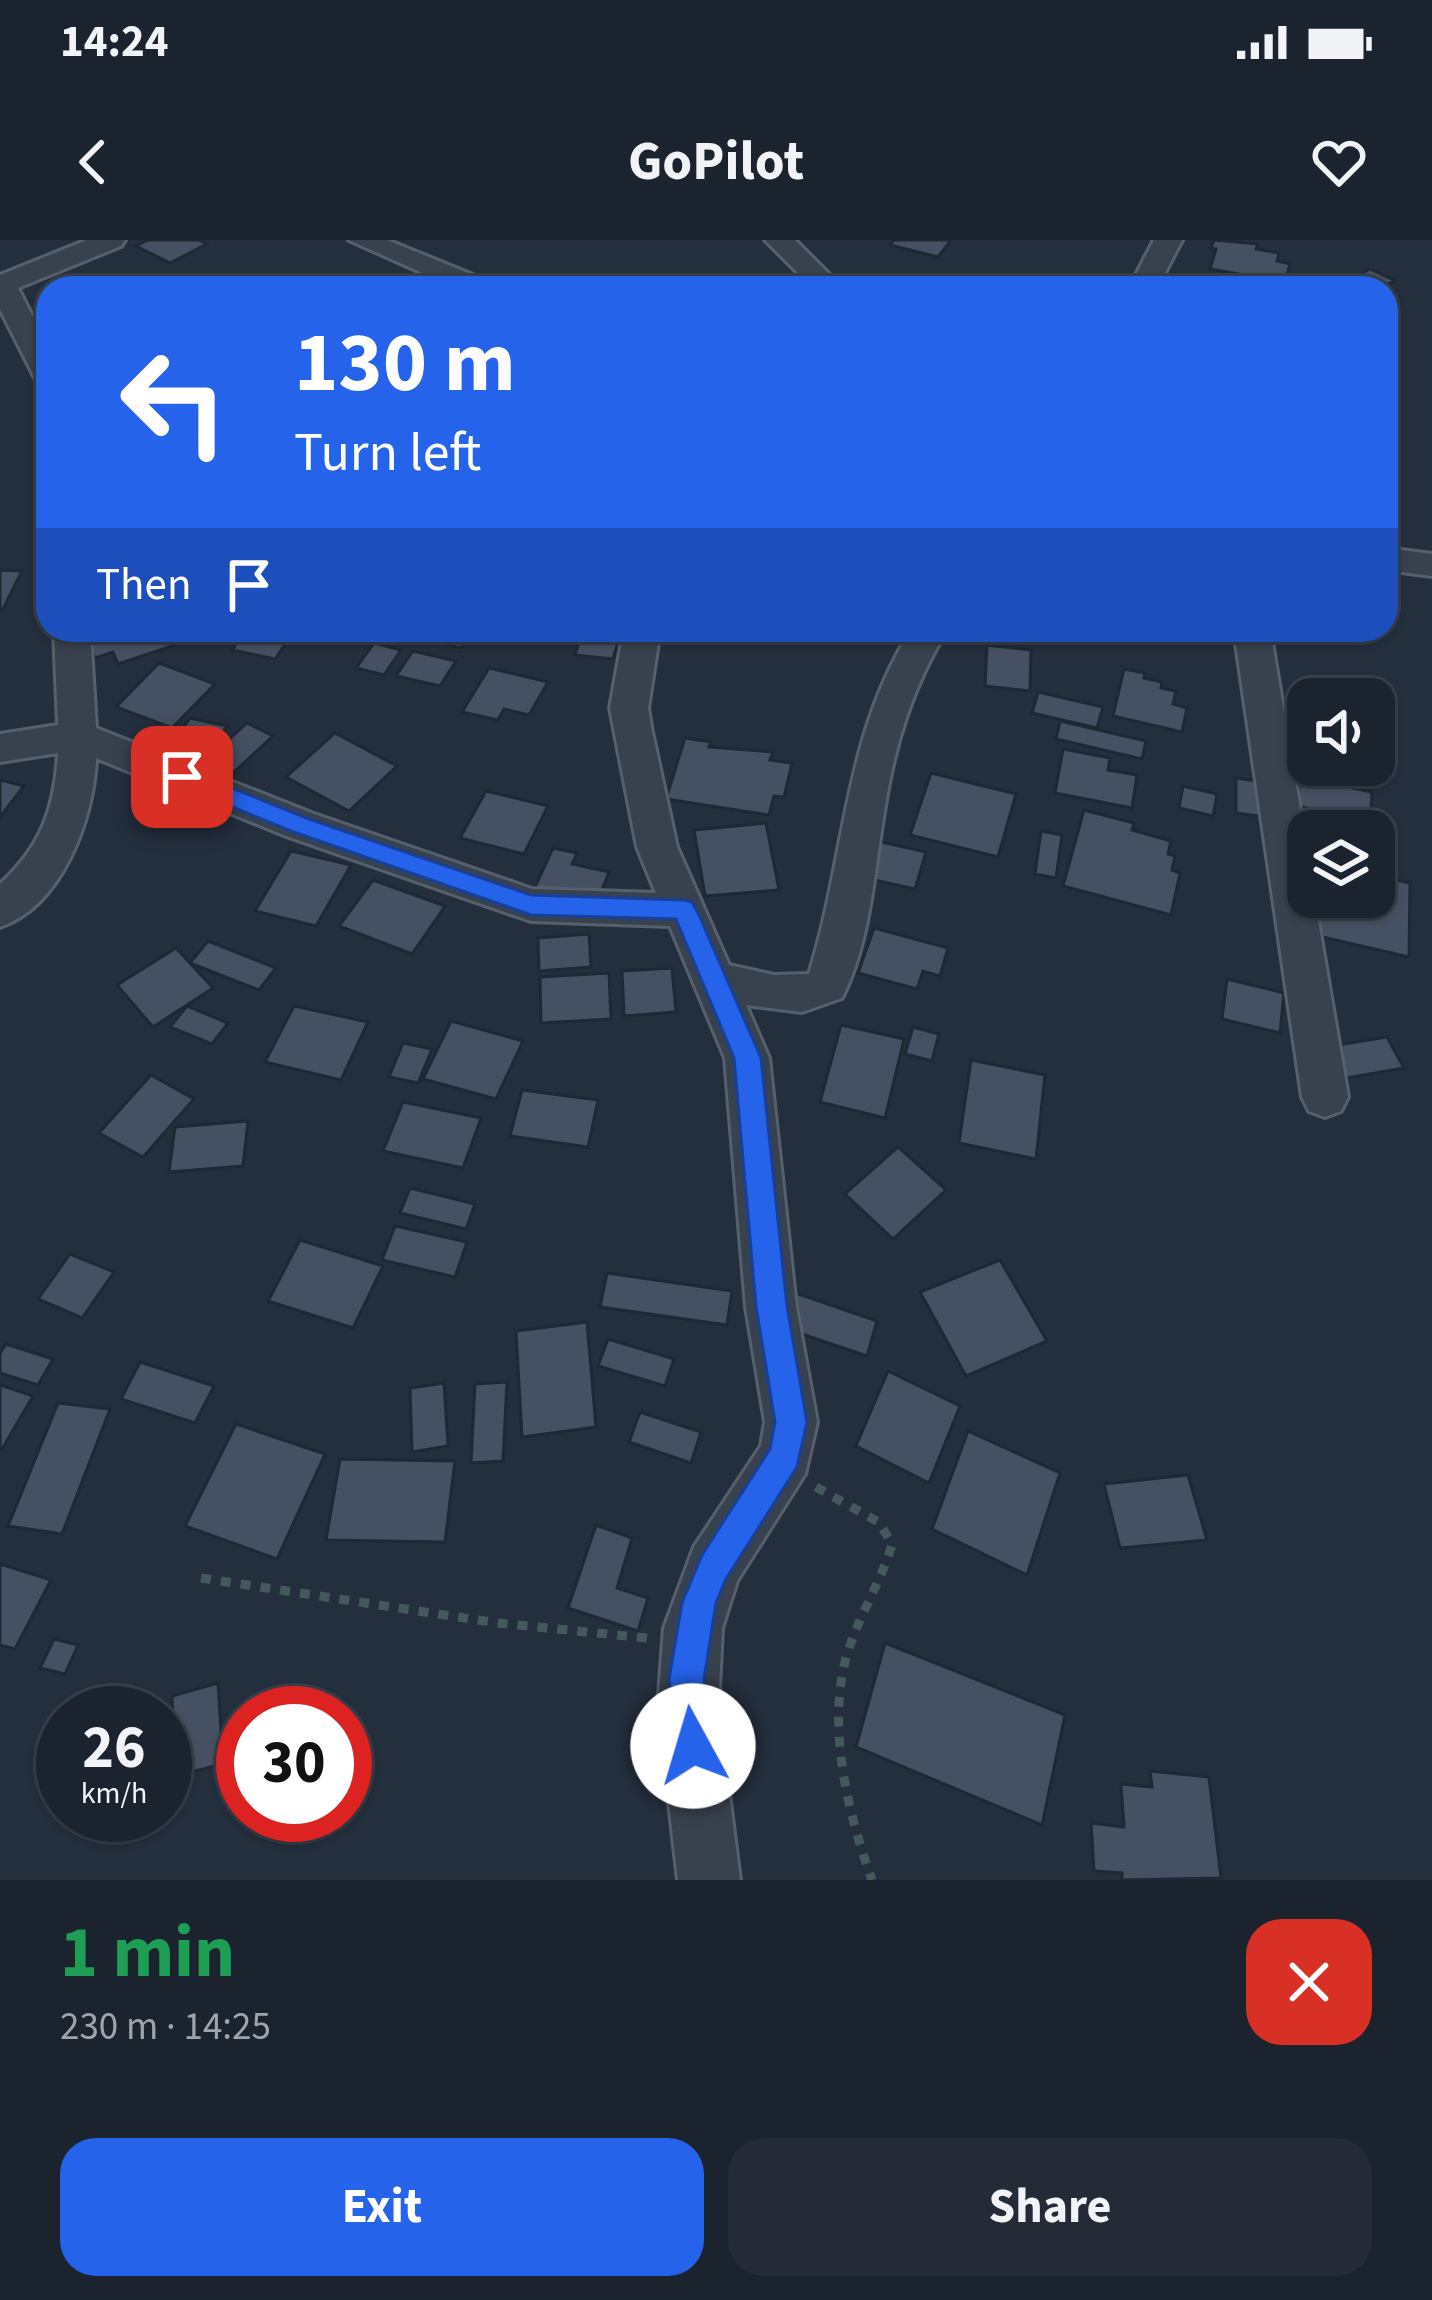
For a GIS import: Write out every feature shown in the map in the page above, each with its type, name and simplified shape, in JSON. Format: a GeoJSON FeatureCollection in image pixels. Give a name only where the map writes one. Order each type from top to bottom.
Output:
{"type":"FeatureCollection","features":[{"type":"Feature","properties":{"kind":"street"},"geometry":{"type":"LineString","coordinates":[[36,353],[1,284],[112,240]]}},
{"type":"Feature","properties":{"kind":"street"},"geometry":{"type":"LineString","coordinates":[[363,240],[451,276]]}},
{"type":"Feature","properties":{"kind":"street"},"geometry":{"type":"LineString","coordinates":[[779,240],[816,276]]}},
{"type":"Feature","properties":{"kind":"street"},"geometry":{"type":"LineString","coordinates":[[1150,276],[1168,240]]}},
{"type":"Feature","properties":{"kind":"street"},"geometry":{"type":"LineString","coordinates":[[1398,561],[1432,565]]}},
{"type":"Feature","properties":{"kind":"street"},"geometry":{"type":"LineString","coordinates":[[0,910],[58,844],[69,812],[78,736],[73,642]]}},
{"type":"Feature","properties":{"kind":"street"},"geometry":{"type":"LineString","coordinates":[[640,642],[629,708],[657,847],[747,1058],[771,1306],[791,1422],[786,1455],[714,1567],[699,1603],[691,1642],[688,1708],[709,1880]]}},
{"type":"Feature","properties":{"kind":"street"},"geometry":{"type":"LineString","coordinates":[[717,980],[793,995],[818,992],[827,985],[889,710],[921,642]]}},
{"type":"Feature","properties":{"kind":"street"},"geometry":{"type":"LineString","coordinates":[[1254,642],[1325,1097]]}},
{"type":"Feature","properties":{"kind":"street"},"geometry":{"type":"LineString","coordinates":[[0,748],[78,736],[300,825],[531,905],[683,910]]}},
{"type":"Feature","properties":{"kind":"path"},"geometry":{"type":"LineString","coordinates":[[778,1466],[880,1522],[891,1540],[890,1553],[856,1628],[840,1693],[849,1808],[872,1880]]}},
{"type":"Feature","properties":{"kind":"path"},"geometry":{"type":"LineString","coordinates":[[201,1579],[498,1623],[691,1642]]}},
{"type":"Feature","properties":{"kind":"building"},"geometry":{"type":"Polygon","coordinates":[[[148,240],[207,244],[170,263],[136,246],[148,240]]]}},
{"type":"Feature","properties":{"kind":"building"},"geometry":{"type":"Polygon","coordinates":[[[894,240],[951,240],[938,257],[890,245],[894,240]]]}},
{"type":"Feature","properties":{"kind":"building"},"geometry":{"type":"Polygon","coordinates":[[[1214,240],[1258,244],[1256,249],[1279,253],[1277,261],[1290,264],[1287,276],[1210,269],[1216,249],[1211,248],[1214,240]]]}},
{"type":"Feature","properties":{"kind":"building"},"geometry":{"type":"Polygon","coordinates":[[[1370,269],[1385,276],[1357,276],[1370,269]]]}},
{"type":"Feature","properties":{"kind":"building"},"geometry":{"type":"Polygon","coordinates":[[[0,570],[22,571],[2,611],[0,611],[0,570]]]}},
{"type":"Feature","properties":{"kind":"building"},"geometry":{"type":"Polygon","coordinates":[[[88,642],[175,645],[118,664],[113,652],[95,658],[88,642]]]}},
{"type":"Feature","properties":{"kind":"building"},"geometry":{"type":"Polygon","coordinates":[[[238,642],[287,642],[275,659],[232,650],[238,642]]]}},
{"type":"Feature","properties":{"kind":"building"},"geometry":{"type":"Polygon","coordinates":[[[579,642],[618,642],[613,659],[575,655],[579,642]]]}},
{"type":"Feature","properties":{"kind":"building"},"geometry":{"type":"Polygon","coordinates":[[[374,643],[401,650],[384,675],[356,668],[374,643]]]}},
{"type":"Feature","properties":{"kind":"building"},"geometry":{"type":"Polygon","coordinates":[[[987,645],[1031,650],[1030,691],[985,686],[987,645]]]}},
{"type":"Feature","properties":{"kind":"building"},"geometry":{"type":"Polygon","coordinates":[[[413,651],[456,661],[440,686],[396,676],[413,651]]]}},
{"type":"Feature","properties":{"kind":"building"},"geometry":{"type":"Polygon","coordinates":[[[159,663],[215,684],[172,728],[116,707],[159,663]]]}},
{"type":"Feature","properties":{"kind":"building"},"geometry":{"type":"Polygon","coordinates":[[[489,668],[548,682],[529,715],[504,709],[498,720],[462,712],[489,668]]]}},
{"type":"Feature","properties":{"kind":"building"},"geometry":{"type":"Polygon","coordinates":[[[1124,669],[1145,673],[1144,678],[1162,682],[1161,688],[1176,691],[1173,704],[1187,708],[1182,732],[1113,716],[1124,669]]]}},
{"type":"Feature","properties":{"kind":"building"},"geometry":{"type":"Polygon","coordinates":[[[1038,692],[1103,707],[1097,728],[1032,713],[1038,692]]]}},
{"type":"Feature","properties":{"kind":"building"},"geometry":{"type":"Polygon","coordinates":[[[190,718],[227,726],[199,767],[161,758],[190,718]]]}},
{"type":"Feature","properties":{"kind":"building"},"geometry":{"type":"Polygon","coordinates":[[[1060,721],[1146,741],[1142,759],[1056,739],[1060,721]]]}},
{"type":"Feature","properties":{"kind":"building"},"geometry":{"type":"Polygon","coordinates":[[[247,723],[273,736],[233,773],[206,760],[247,723]]]}},
{"type":"Feature","properties":{"kind":"building"},"geometry":{"type":"Polygon","coordinates":[[[335,733],[397,766],[349,811],[286,777],[335,733]]]}},
{"type":"Feature","properties":{"kind":"building"},"geometry":{"type":"Polygon","coordinates":[[[685,738],[711,742],[709,747],[773,752],[770,760],[792,763],[784,797],[774,796],[769,815],[666,799],[685,738]]]}},
{"type":"Feature","properties":{"kind":"building"},"geometry":{"type":"Polygon","coordinates":[[[1063,749],[1110,758],[1108,770],[1137,775],[1132,808],[1055,793],[1063,749]]]}},
{"type":"Feature","properties":{"kind":"building"},"geometry":{"type":"Polygon","coordinates":[[[931,773],[1016,794],[998,857],[910,835],[931,773]]]}},
{"type":"Feature","properties":{"kind":"building"},"geometry":{"type":"Polygon","coordinates":[[[1236,778],[1264,782],[1265,817],[1236,813],[1236,778]]]}},
{"type":"Feature","properties":{"kind":"building"},"geometry":{"type":"Polygon","coordinates":[[[0,780],[24,786],[0,817],[0,780]]]}},
{"type":"Feature","properties":{"kind":"building"},"geometry":{"type":"Polygon","coordinates":[[[1183,786],[1217,794],[1213,816],[1179,808],[1183,786]]]}},
{"type":"Feature","properties":{"kind":"building"},"geometry":{"type":"Polygon","coordinates":[[[1299,786],[1343,786],[1372,792],[1371,810],[1297,806],[1299,786]]]}},
{"type":"Feature","properties":{"kind":"building"},"geometry":{"type":"Polygon","coordinates":[[[486,791],[548,806],[524,854],[460,838],[486,791]]]}},
{"type":"Feature","properties":{"kind":"building"},"geometry":{"type":"Polygon","coordinates":[[[1084,810],[1134,823],[1132,830],[1171,841],[1172,870],[1180,873],[1171,915],[1063,886],[1084,810]]]}},
{"type":"Feature","properties":{"kind":"building"},"geometry":{"type":"Polygon","coordinates":[[[766,823],[779,890],[705,896],[694,830],[766,823]]]}},
{"type":"Feature","properties":{"kind":"building"},"geometry":{"type":"Polygon","coordinates":[[[1041,831],[1062,835],[1056,878],[1035,874],[1041,831]]]}},
{"type":"Feature","properties":{"kind":"building"},"geometry":{"type":"Polygon","coordinates":[[[868,839],[926,852],[915,889],[856,876],[868,839]]]}},
{"type":"Feature","properties":{"kind":"building"},"geometry":{"type":"Polygon","coordinates":[[[553,848],[577,853],[572,864],[609,872],[598,900],[534,889],[553,848]]]}},
{"type":"Feature","properties":{"kind":"building"},"geometry":{"type":"Polygon","coordinates":[[[291,851],[351,865],[316,926],[255,911],[291,851]]]}},
{"type":"Feature","properties":{"kind":"building"},"geometry":{"type":"Polygon","coordinates":[[[373,880],[445,906],[412,954],[339,926],[373,880]]]}},
{"type":"Feature","properties":{"kind":"building"},"geometry":{"type":"Polygon","coordinates":[[[1395,880],[1410,883],[1409,957],[1305,933],[1306,918],[1395,918],[1395,880]]]}},
{"type":"Feature","properties":{"kind":"building"},"geometry":{"type":"Polygon","coordinates":[[[874,928],[948,948],[940,976],[923,971],[917,989],[858,973],[874,928]]]}},
{"type":"Feature","properties":{"kind":"building"},"geometry":{"type":"Polygon","coordinates":[[[589,934],[591,967],[539,971],[538,938],[589,934]]]}},
{"type":"Feature","properties":{"kind":"building"},"geometry":{"type":"Polygon","coordinates":[[[208,941],[276,968],[259,990],[190,963],[208,941]]]}},
{"type":"Feature","properties":{"kind":"building"},"geometry":{"type":"Polygon","coordinates":[[[176,948],[213,988],[153,1027],[117,985],[176,948]]]}},
{"type":"Feature","properties":{"kind":"building"},"geometry":{"type":"Polygon","coordinates":[[[672,968],[676,1012],[624,1016],[622,971],[672,968]]]}},
{"type":"Feature","properties":{"kind":"building"},"geometry":{"type":"Polygon","coordinates":[[[609,973],[611,1019],[541,1023],[540,977],[609,973]]]}},
{"type":"Feature","properties":{"kind":"building"},"geometry":{"type":"Polygon","coordinates":[[[1227,979],[1284,993],[1280,1033],[1222,1019],[1227,979]]]}},
{"type":"Feature","properties":{"kind":"building"},"geometry":{"type":"Polygon","coordinates":[[[187,1006],[228,1023],[212,1044],[170,1027],[187,1006]]]}},
{"type":"Feature","properties":{"kind":"building"},"geometry":{"type":"Polygon","coordinates":[[[294,1006],[368,1022],[341,1080],[265,1062],[294,1006]]]}},
{"type":"Feature","properties":{"kind":"building"},"geometry":{"type":"Polygon","coordinates":[[[451,1021],[523,1041],[496,1099],[423,1079],[451,1021]]]}},
{"type":"Feature","properties":{"kind":"building"},"geometry":{"type":"Polygon","coordinates":[[[841,1025],[904,1039],[885,1118],[820,1102],[841,1025]]]}},
{"type":"Feature","properties":{"kind":"building"},"geometry":{"type":"Polygon","coordinates":[[[913,1027],[939,1034],[932,1061],[905,1054],[913,1027]]]}},
{"type":"Feature","properties":{"kind":"building"},"geometry":{"type":"Polygon","coordinates":[[[1387,1037],[1404,1068],[1335,1080],[1319,1048],[1387,1037]]]}},
{"type":"Feature","properties":{"kind":"building"},"geometry":{"type":"Polygon","coordinates":[[[403,1043],[432,1049],[418,1083],[389,1077],[403,1043]]]}},
{"type":"Feature","properties":{"kind":"building"},"geometry":{"type":"Polygon","coordinates":[[[971,1060],[1045,1075],[1036,1159],[959,1143],[971,1060]]]}},
{"type":"Feature","properties":{"kind":"building"},"geometry":{"type":"Polygon","coordinates":[[[151,1075],[194,1099],[143,1157],[99,1133],[151,1075]]]}},
{"type":"Feature","properties":{"kind":"building"},"geometry":{"type":"Polygon","coordinates":[[[522,1090],[598,1100],[588,1147],[510,1136],[522,1090]]]}},
{"type":"Feature","properties":{"kind":"building"},"geometry":{"type":"Polygon","coordinates":[[[403,1102],[481,1118],[463,1168],[383,1151],[403,1102]]]}},
{"type":"Feature","properties":{"kind":"building"},"geometry":{"type":"Polygon","coordinates":[[[248,1121],[243,1166],[169,1172],[175,1127],[248,1121]]]}},
{"type":"Feature","properties":{"kind":"building"},"geometry":{"type":"Polygon","coordinates":[[[898,1147],[946,1190],[893,1239],[845,1194],[898,1147]]]}},
{"type":"Feature","properties":{"kind":"building"},"geometry":{"type":"Polygon","coordinates":[[[410,1188],[475,1204],[466,1229],[400,1213],[410,1188]]]}},
{"type":"Feature","properties":{"kind":"building"},"geometry":{"type":"Polygon","coordinates":[[[395,1226],[467,1242],[455,1277],[382,1260],[395,1226]]]}},
{"type":"Feature","properties":{"kind":"building"},"geometry":{"type":"Polygon","coordinates":[[[300,1240],[383,1266],[353,1328],[268,1301],[300,1240]]]}},
{"type":"Feature","properties":{"kind":"building"},"geometry":{"type":"Polygon","coordinates":[[[70,1254],[114,1272],[82,1318],[38,1299],[70,1254]]]}},
{"type":"Feature","properties":{"kind":"building"},"geometry":{"type":"Polygon","coordinates":[[[1000,1260],[1047,1341],[966,1376],[920,1292],[1000,1260]]]}},
{"type":"Feature","properties":{"kind":"building"},"geometry":{"type":"Polygon","coordinates":[[[607,1273],[732,1291],[727,1325],[600,1307],[607,1273]]]}},
{"type":"Feature","properties":{"kind":"building"},"geometry":{"type":"Polygon","coordinates":[[[796,1293],[877,1321],[867,1356],[784,1328],[796,1293]]]}},
{"type":"Feature","properties":{"kind":"building"},"geometry":{"type":"Polygon","coordinates":[[[587,1322],[596,1427],[522,1437],[516,1331],[587,1322]]]}},
{"type":"Feature","properties":{"kind":"building"},"geometry":{"type":"Polygon","coordinates":[[[608,1339],[674,1359],[665,1386],[598,1366],[608,1339]]]}},
{"type":"Feature","properties":{"kind":"building"},"geometry":{"type":"Polygon","coordinates":[[[6,1344],[53,1359],[38,1385],[0,1373],[0,1353],[6,1344]]]}},
{"type":"Feature","properties":{"kind":"building"},"geometry":{"type":"Polygon","coordinates":[[[140,1362],[214,1386],[195,1423],[121,1399],[140,1362]]]}},
{"type":"Feature","properties":{"kind":"building"},"geometry":{"type":"Polygon","coordinates":[[[888,1371],[960,1406],[929,1483],[856,1446],[888,1371]]]}},
{"type":"Feature","properties":{"kind":"building"},"geometry":{"type":"Polygon","coordinates":[[[507,1382],[503,1461],[471,1463],[475,1384],[507,1382]]]}},
{"type":"Feature","properties":{"kind":"building"},"geometry":{"type":"Polygon","coordinates":[[[444,1383],[448,1446],[412,1452],[410,1388],[444,1383]]]}},
{"type":"Feature","properties":{"kind":"building"},"geometry":{"type":"Polygon","coordinates":[[[0,1385],[33,1396],[2,1449],[0,1448],[0,1385]]]}},
{"type":"Feature","properties":{"kind":"building"},"geometry":{"type":"Polygon","coordinates":[[[58,1403],[110,1409],[62,1534],[8,1526],[58,1403]]]}},
{"type":"Feature","properties":{"kind":"building"},"geometry":{"type":"Polygon","coordinates":[[[640,1412],[701,1432],[691,1463],[629,1442],[640,1412]]]}},
{"type":"Feature","properties":{"kind":"building"},"geometry":{"type":"Polygon","coordinates":[[[236,1424],[325,1454],[277,1559],[185,1526],[236,1424]]]}},
{"type":"Feature","properties":{"kind":"building"},"geometry":{"type":"Polygon","coordinates":[[[968,1431],[1060,1473],[1027,1575],[932,1529],[968,1431]]]}},
{"type":"Feature","properties":{"kind":"building"},"geometry":{"type":"Polygon","coordinates":[[[340,1459],[455,1461],[445,1542],[326,1540],[340,1459]]]}},
{"type":"Feature","properties":{"kind":"building"},"geometry":{"type":"Polygon","coordinates":[[[1188,1475],[1207,1540],[1120,1548],[1104,1484],[1188,1475]]]}},
{"type":"Feature","properties":{"kind":"building"},"geometry":{"type":"Polygon","coordinates":[[[596,1525],[632,1538],[617,1588],[648,1598],[638,1631],[568,1608],[596,1525]]]}},
{"type":"Feature","properties":{"kind":"building"},"geometry":{"type":"Polygon","coordinates":[[[0,1564],[51,1580],[15,1649],[0,1645],[0,1564]]]}},
{"type":"Feature","properties":{"kind":"building"},"geometry":{"type":"Polygon","coordinates":[[[54,1639],[78,1645],[65,1674],[40,1668],[54,1639]]]}},
{"type":"Feature","properties":{"kind":"building"},"geometry":{"type":"Polygon","coordinates":[[[885,1643],[1065,1715],[1042,1825],[856,1747],[885,1643]]]}},
{"type":"Feature","properties":{"kind":"building"},"geometry":{"type":"Polygon","coordinates":[[[218,1683],[216,1766],[192,1772],[192,1690],[218,1683]]]}},
{"type":"Feature","properties":{"kind":"building"},"geometry":{"type":"Polygon","coordinates":[[[1150,1771],[1209,1777],[1221,1878],[1122,1880],[1122,1873],[1094,1871],[1091,1823],[1124,1827],[1121,1784],[1152,1787],[1150,1771]]]}},
{"type":"Feature","properties":{"kind":"route"},"geometry":{"type":"LineString","coordinates":[[182,777],[300,825],[531,905],[683,910],[690,922],[747,1058],[771,1306],[791,1422],[786,1455],[714,1567],[699,1603],[687,1679],[693,1746]]}}]}
